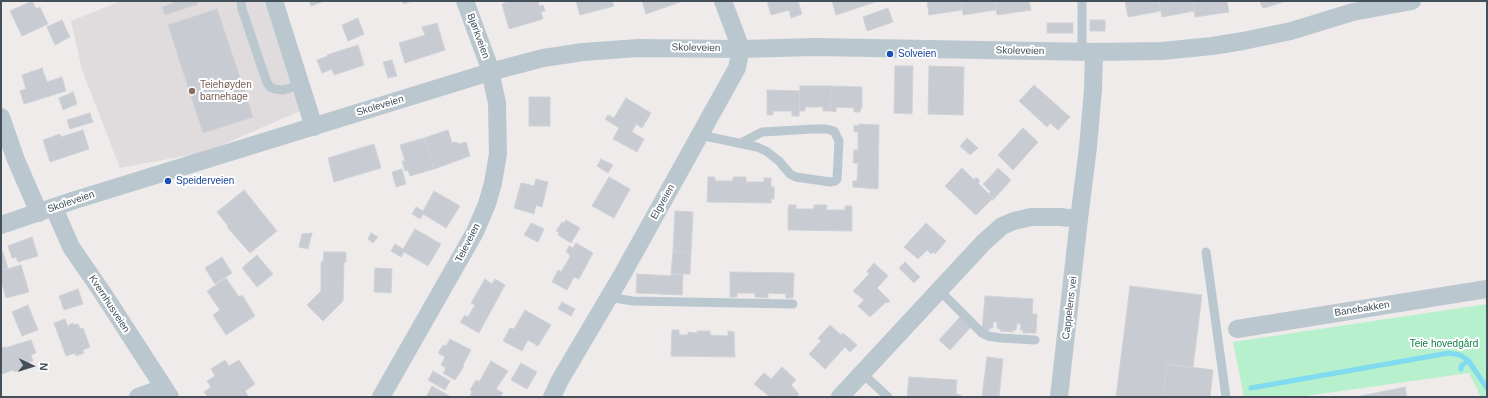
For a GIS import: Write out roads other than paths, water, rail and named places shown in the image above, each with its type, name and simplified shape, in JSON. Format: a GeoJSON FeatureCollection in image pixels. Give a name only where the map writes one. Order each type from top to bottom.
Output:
{"type":"FeatureCollection","features":[{"type":"Feature","properties":{"kind":"street"},"geometry":{"type":"LineString","coordinates":[[274,1],[314,127]]}},
{"type":"Feature","properties":{"kind":"street","name":"Bjørkveien"},"geometry":{"type":"LineString","coordinates":[[465,1],[490,72]]}},
{"type":"Feature","properties":{"kind":"street"},"geometry":{"type":"LineString","coordinates":[[723,1],[741,49]]}},
{"type":"Feature","properties":{"kind":"street","name":"Skoleveien"},"geometry":{"type":"LineString","coordinates":[[1,225],[75,200],[490,72],[542,58],[583,52],[638,48],[741,49],[816,47],[1088,52],[1162,51],[1243,41],[1291,31],[1353,12],[1412,1]]}},
{"type":"Feature","properties":{"kind":"street","name":"Elgveien"},"geometry":{"type":"LineString","coordinates":[[552,397],[560,380],[622,275],[737,68],[741,49]]}},
{"type":"Feature","properties":{"kind":"street"},"geometry":{"type":"LineString","coordinates":[[840,397],[984,242],[1002,226],[1014,221],[1031,217],[1060,217],[1079,219],[1093,89],[1088,52]]}},
{"type":"Feature","properties":{"kind":"street","name":"Teieveien"},"geometry":{"type":"LineString","coordinates":[[381,397],[475,232],[487,204],[493,183],[498,154],[497,103],[490,72]]}},
{"type":"Feature","properties":{"kind":"street","name":"Kvernhusveien"},"geometry":{"type":"LineString","coordinates":[[1,116],[16,160],[71,247],[167,392]]}},
{"type":"Feature","properties":{"kind":"street","name":"Cappelens vei"},"geometry":{"type":"LineString","coordinates":[[1059,397],[1079,219]]}},
{"type":"Feature","properties":{"kind":"street","name":"Banebakken"},"geometry":{"type":"LineString","coordinates":[[1237,329],[1487,289]]}},
{"type":"Feature","properties":{"kind":"street"},"geometry":{"type":"LineString","coordinates":[[138,397],[167,392]]}},
{"type":"Feature","properties":{"kind":"lane"},"geometry":{"type":"LineString","coordinates":[[241,1],[242,9],[266,80],[270,87],[283,90],[300,85]]}},
{"type":"Feature","properties":{"kind":"lane"},"geometry":{"type":"LineString","coordinates":[[1082,1],[1088,52]]}},
{"type":"Feature","properties":{"kind":"lane"},"geometry":{"type":"LineString","coordinates":[[700,135],[757,147],[766,151],[779,161],[790,174],[796,177],[830,182],[837,179],[838,141],[834,131],[826,129],[813,129],[762,132],[741,143]]}},
{"type":"Feature","properties":{"kind":"lane"},"geometry":{"type":"LineString","coordinates":[[1206,252],[1226,397]]}},
{"type":"Feature","properties":{"kind":"lane"},"geometry":{"type":"LineString","coordinates":[[939,290],[982,333],[988,336],[1001,338],[1035,340]]}},
{"type":"Feature","properties":{"kind":"lane"},"geometry":{"type":"LineString","coordinates":[[608,297],[633,300],[793,304]]}},
{"type":"Feature","properties":{"kind":"lane"},"geometry":{"type":"LineString","coordinates":[[862,374],[888,397]]}},
{"type":"Feature","properties":{"kind":"waterway"},"geometry":{"type":"LineString","coordinates":[[1251,388],[1449,353],[1460,355],[1468,360],[1487,388]]}},
{"type":"Feature","properties":{"kind":"waterway"},"geometry":{"type":"LineString","coordinates":[[1461,369],[1462,365],[1468,361]]}},
{"type":"Feature","properties":{"kind":"place","name":"Solveien"},"geometry":{"type":"Point","coordinates":[890,54]}},
{"type":"Feature","properties":{"kind":"place","name":"Teiehøyden barnehage"},"geometry":{"type":"Point","coordinates":[192,91]}},
{"type":"Feature","properties":{"kind":"place","name":"Speiderveien"},"geometry":{"type":"Point","coordinates":[168,181]}},
{"type":"Feature","properties":{"kind":"park label","name":"Teie hovedgård"},"geometry":{"type":"Point","coordinates":[1444,344]}}]}
